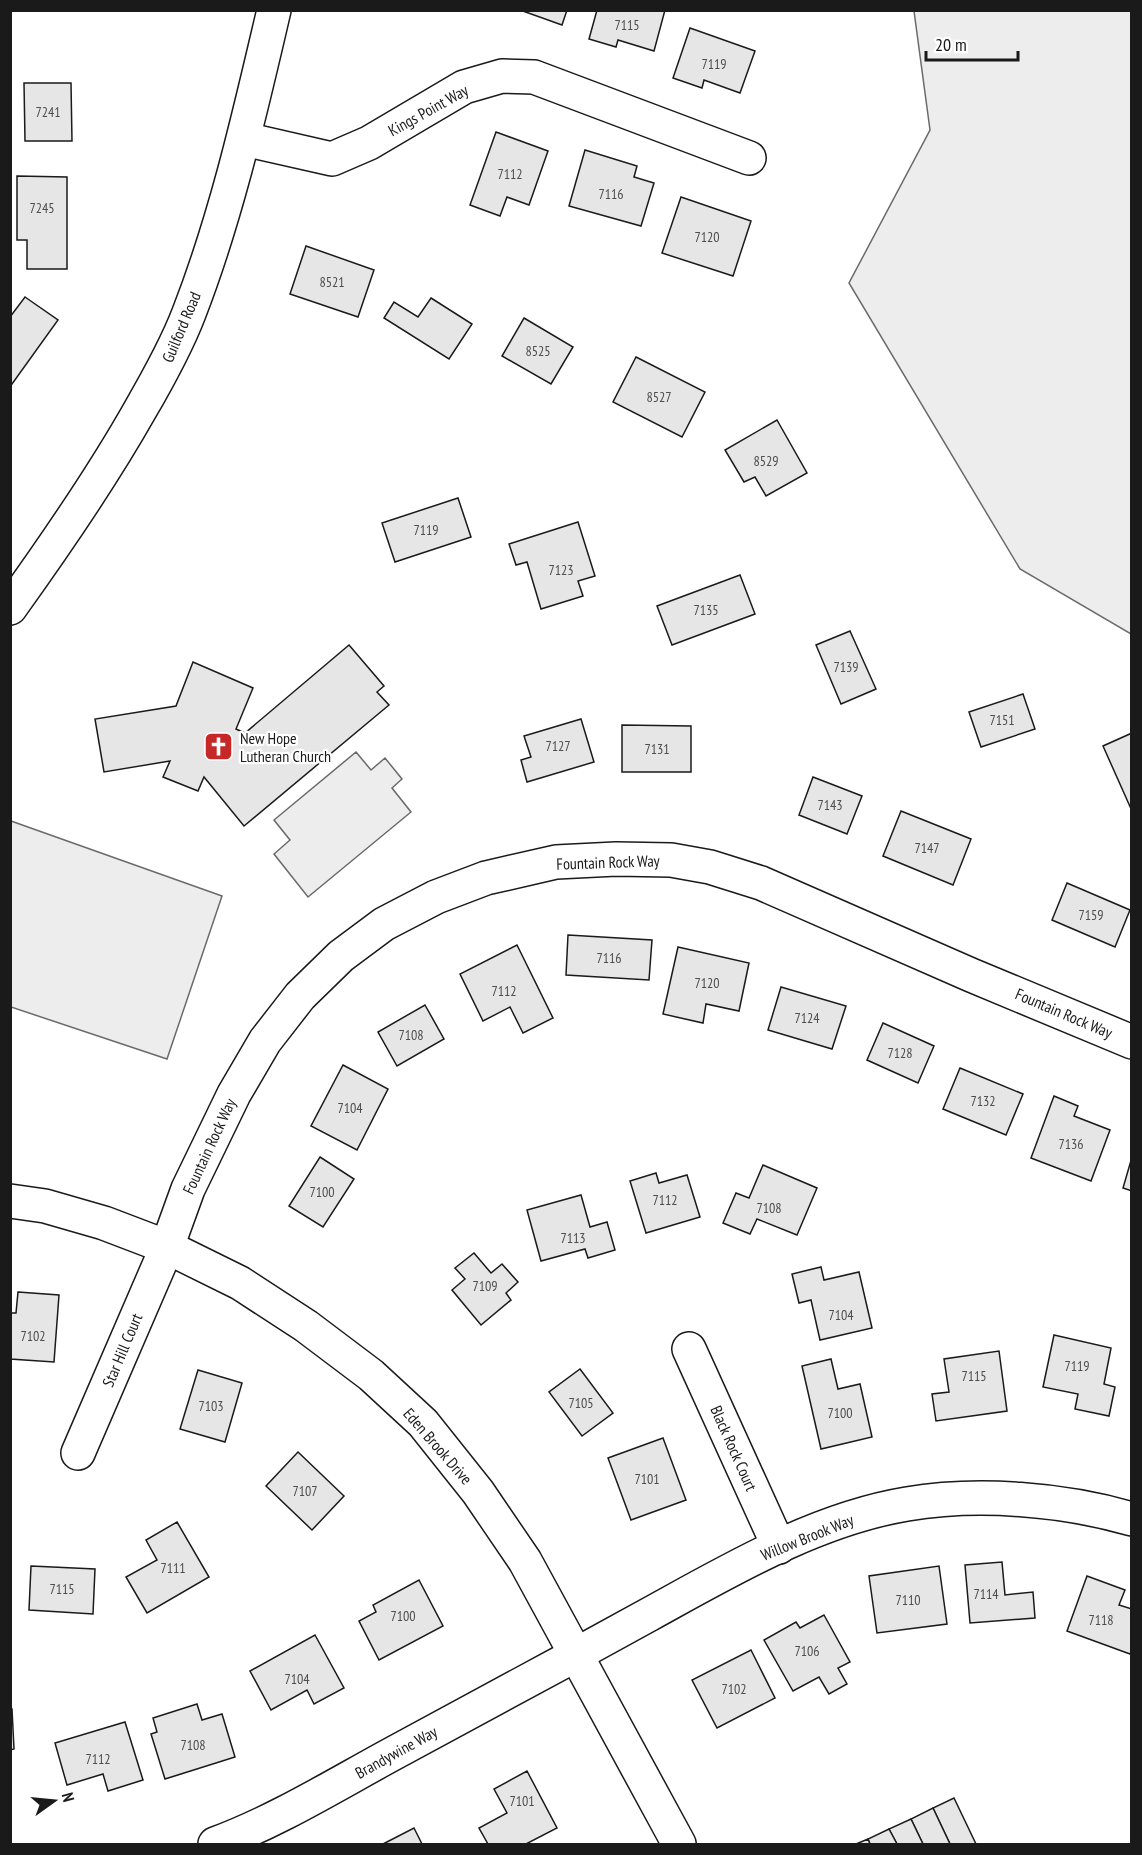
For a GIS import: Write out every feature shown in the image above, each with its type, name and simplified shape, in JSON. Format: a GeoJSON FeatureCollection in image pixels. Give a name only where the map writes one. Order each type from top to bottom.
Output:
{"type":"FeatureCollection","features":[{"type":"Feature","properties":{"kind":"street","name":"Guilford Road"},"geometry":{"type":"LineString","coordinates":[[10,608],[117,452],[161,374],[189,313],[222,215],[244,139],[274,10]]}},
{"type":"Feature","properties":{"kind":"street","name":"Kings Point Way"},"geometry":{"type":"LineString","coordinates":[[244,139],[332,159],[369,143],[465,87],[502,76],[534,77],[749,158]]}},
{"type":"Feature","properties":{"kind":"street","name":"Fountain Rock Way"},"geometry":{"type":"LineString","coordinates":[[167,1247],[188,1189],[234,1094],[266,1041],[300,996],[341,956],[384,924],[436,897],[486,878],[556,862],[616,859],[670,860],[710,867],[761,883],[1131,1042]]}},
{"type":"Feature","properties":{"kind":"street","name":"Eden Brook Drive"},"geometry":{"type":"LineString","coordinates":[[10,1201],[55,1209],[104,1223],[167,1247],[240,1283],[306,1326],[371,1375],[423,1423],[478,1492],[525,1561],[679,1845]]}},
{"type":"Feature","properties":{"kind":"street","name":"Star Hill Court"},"geometry":{"type":"LineString","coordinates":[[78,1453],[167,1247]]}},
{"type":"Feature","properties":{"kind":"street","name":"Black Rock Court"},"geometry":{"type":"LineString","coordinates":[[689,1349],[779,1547]]}},
{"type":"Feature","properties":{"kind":"street","name":"Willow Brook Way"},"geometry":{"type":"LineString","coordinates":[[576,1656],[730,1570],[843,1520],[908,1504],[967,1499],[1029,1501],[1103,1511],[1131,1519]]}},
{"type":"Feature","properties":{"kind":"street","name":"Brandywine Way"},"geometry":{"type":"LineString","coordinates":[[234,1841],[576,1656]]}},
{"type":"Feature","properties":{"kind":"shaded area"},"geometry":{"type":"Polygon","coordinates":[[[914,11],[1131,11],[1131,634],[1020,569],[849,283],[930,130],[914,11]]]}},
{"type":"Feature","properties":{"kind":"shaded area"},"geometry":{"type":"Polygon","coordinates":[[[356,752],[371,770],[385,758],[402,779],[392,788],[411,812],[308,897],[274,854],[290,840],[274,820],[356,752]]]}},
{"type":"Feature","properties":{"kind":"shaded area"},"geometry":{"type":"Polygon","coordinates":[[[11,821],[222,896],[167,1059],[11,1007],[11,821]]]}},
{"type":"Feature","properties":{"kind":"building"},"geometry":{"type":"Polygon","coordinates":[[[520,10],[567,10],[562,25],[520,10]]]}},
{"type":"Feature","properties":{"kind":"building"},"geometry":{"type":"Polygon","coordinates":[[[597,10],[665,10],[654,51],[618,40],[616,47],[589,39],[597,10]]]}},
{"type":"Feature","properties":{"kind":"building"},"geometry":{"type":"Polygon","coordinates":[[[690,28],[755,51],[740,93],[704,80],[702,88],[673,78],[690,28]]]}},
{"type":"Feature","properties":{"kind":"building"},"geometry":{"type":"Polygon","coordinates":[[[24,83],[71,83],[72,141],[25,141],[24,83]]]}},
{"type":"Feature","properties":{"kind":"building"},"geometry":{"type":"Polygon","coordinates":[[[496,132],[548,151],[529,205],[507,197],[500,216],[470,205],[496,132]]]}},
{"type":"Feature","properties":{"kind":"building"},"geometry":{"type":"Polygon","coordinates":[[[585,150],[637,166],[634,177],[654,183],[641,226],[569,206],[585,150]]]}},
{"type":"Feature","properties":{"kind":"building"},"geometry":{"type":"Polygon","coordinates":[[[17,176],[67,177],[67,269],[27,269],[27,240],[17,240],[17,176]]]}},
{"type":"Feature","properties":{"kind":"building"},"geometry":{"type":"Polygon","coordinates":[[[681,197],[751,221],[733,276],[662,253],[681,197]]]}},
{"type":"Feature","properties":{"kind":"building"},"geometry":{"type":"Polygon","coordinates":[[[306,246],[374,270],[358,317],[290,294],[306,246]]]}},
{"type":"Feature","properties":{"kind":"building"},"geometry":{"type":"Polygon","coordinates":[[[25,297],[58,320],[12,384],[10,383],[10,317],[25,297]]]}},
{"type":"Feature","properties":{"kind":"building"},"geometry":{"type":"Polygon","coordinates":[[[431,298],[472,324],[449,359],[384,318],[394,302],[418,317],[431,298]]]}},
{"type":"Feature","properties":{"kind":"building"},"geometry":{"type":"Polygon","coordinates":[[[524,318],[573,347],[551,384],[502,356],[524,318]]]}},
{"type":"Feature","properties":{"kind":"building"},"geometry":{"type":"Polygon","coordinates":[[[636,357],[705,392],[682,437],[613,402],[636,357]]]}},
{"type":"Feature","properties":{"kind":"building"},"geometry":{"type":"Polygon","coordinates":[[[777,420],[807,473],[766,496],[755,477],[744,482],[725,450],[777,420]]]}},
{"type":"Feature","properties":{"kind":"building"},"geometry":{"type":"Polygon","coordinates":[[[458,498],[471,537],[395,562],[382,523],[458,498]]]}},
{"type":"Feature","properties":{"kind":"building"},"geometry":{"type":"Polygon","coordinates":[[[578,522],[595,576],[578,581],[583,596],[541,609],[527,562],[516,565],[509,544],[578,522]]]}},
{"type":"Feature","properties":{"kind":"building"},"geometry":{"type":"Polygon","coordinates":[[[740,575],[755,614],[672,645],[657,606],[740,575]]]}},
{"type":"Feature","properties":{"kind":"building"},"geometry":{"type":"Polygon","coordinates":[[[850,631],[876,689],[841,704],[816,645],[850,631]]]}},
{"type":"Feature","properties":{"kind":"building","name":"New Hope Lutheran Church"},"geometry":{"type":"Polygon","coordinates":[[[349,645],[384,686],[377,692],[389,705],[244,826],[204,777],[198,791],[163,777],[170,761],[104,772],[95,719],[176,706],[193,662],[253,688],[236,729],[245,733],[349,645]]]}},
{"type":"Feature","properties":{"kind":"building"},"geometry":{"type":"Polygon","coordinates":[[[1023,694],[1035,729],[981,747],[969,712],[1023,694]]]}},
{"type":"Feature","properties":{"kind":"building"},"geometry":{"type":"Polygon","coordinates":[[[581,719],[594,762],[527,782],[521,760],[531,757],[524,736],[581,719]]]}},
{"type":"Feature","properties":{"kind":"building"},"geometry":{"type":"Polygon","coordinates":[[[622,725],[691,726],[691,772],[622,772],[622,725]]]}},
{"type":"Feature","properties":{"kind":"building"},"geometry":{"type":"Polygon","coordinates":[[[1132,733],[1132,811],[1103,746],[1132,733]]]}},
{"type":"Feature","properties":{"kind":"building"},"geometry":{"type":"Polygon","coordinates":[[[813,777],[862,796],[847,834],[799,815],[813,777]]]}},
{"type":"Feature","properties":{"kind":"building"},"geometry":{"type":"Polygon","coordinates":[[[901,811],[971,839],[953,885],[883,856],[901,811]]]}},
{"type":"Feature","properties":{"kind":"building"},"geometry":{"type":"Polygon","coordinates":[[[1067,883],[1130,910],[1115,947],[1052,920],[1067,883]]]}},
{"type":"Feature","properties":{"kind":"building"},"geometry":{"type":"Polygon","coordinates":[[[568,935],[652,940],[649,980],[566,975],[568,935]]]}},
{"type":"Feature","properties":{"kind":"building"},"geometry":{"type":"Polygon","coordinates":[[[517,945],[553,1018],[523,1033],[510,1007],[483,1021],[460,974],[517,945]]]}},
{"type":"Feature","properties":{"kind":"building"},"geometry":{"type":"Polygon","coordinates":[[[678,947],[749,963],[739,1011],[706,1004],[703,1023],[663,1014],[678,947]]]}},
{"type":"Feature","properties":{"kind":"building"},"geometry":{"type":"Polygon","coordinates":[[[781,987],[846,1006],[832,1049],[768,1030],[781,987]]]}},
{"type":"Feature","properties":{"kind":"building"},"geometry":{"type":"Polygon","coordinates":[[[425,1005],[444,1039],[397,1066],[378,1032],[425,1005]]]}},
{"type":"Feature","properties":{"kind":"building"},"geometry":{"type":"Polygon","coordinates":[[[883,1023],[934,1046],[918,1083],[867,1060],[883,1023]]]}},
{"type":"Feature","properties":{"kind":"building"},"geometry":{"type":"Polygon","coordinates":[[[343,1065],[388,1089],[357,1150],[311,1126],[343,1065]]]}},
{"type":"Feature","properties":{"kind":"building"},"geometry":{"type":"Polygon","coordinates":[[[960,1068],[1023,1094],[1006,1135],[943,1109],[960,1068]]]}},
{"type":"Feature","properties":{"kind":"building"},"geometry":{"type":"Polygon","coordinates":[[[1054,1096],[1078,1106],[1074,1116],[1110,1130],[1091,1181],[1031,1158],[1054,1096]]]}},
{"type":"Feature","properties":{"kind":"building"},"geometry":{"type":"Polygon","coordinates":[[[320,1157],[354,1179],[323,1227],[289,1206],[320,1157]]]}},
{"type":"Feature","properties":{"kind":"building"},"geometry":{"type":"Polygon","coordinates":[[[1132,1157],[1132,1191],[1123,1188],[1132,1157]]]}},
{"type":"Feature","properties":{"kind":"building"},"geometry":{"type":"Polygon","coordinates":[[[763,1165],[817,1188],[797,1235],[757,1219],[750,1234],[723,1223],[736,1193],[749,1198],[763,1165]]]}},
{"type":"Feature","properties":{"kind":"building"},"geometry":{"type":"Polygon","coordinates":[[[656,1173],[659,1183],[687,1175],[700,1217],[646,1233],[630,1181],[656,1173]]]}},
{"type":"Feature","properties":{"kind":"building"},"geometry":{"type":"Polygon","coordinates":[[[581,1195],[590,1227],[607,1222],[615,1250],[588,1258],[585,1249],[541,1261],[527,1210],[581,1195]]]}},
{"type":"Feature","properties":{"kind":"building"},"geometry":{"type":"Polygon","coordinates":[[[474,1253],[491,1273],[502,1264],[518,1282],[506,1293],[511,1300],[481,1325],[452,1290],[465,1279],[455,1268],[474,1253]]]}},
{"type":"Feature","properties":{"kind":"building"},"geometry":{"type":"Polygon","coordinates":[[[821,1267],[824,1280],[859,1272],[872,1328],[820,1340],[811,1300],[799,1303],[792,1274],[821,1267]]]}},
{"type":"Feature","properties":{"kind":"building"},"geometry":{"type":"Polygon","coordinates":[[[18,1292],[59,1295],[54,1362],[10,1359],[10,1313],[16,1313],[18,1292]]]}},
{"type":"Feature","properties":{"kind":"building"},"geometry":{"type":"Polygon","coordinates":[[[1054,1335],[1111,1348],[1104,1384],[1115,1387],[1109,1416],[1075,1409],[1078,1394],[1043,1387],[1054,1335]]]}},
{"type":"Feature","properties":{"kind":"building"},"geometry":{"type":"Polygon","coordinates":[[[999,1351],[1007,1411],[936,1421],[932,1394],[949,1392],[944,1359],[999,1351]]]}},
{"type":"Feature","properties":{"kind":"building"},"geometry":{"type":"Polygon","coordinates":[[[831,1359],[838,1389],[860,1384],[872,1437],[821,1449],[802,1366],[831,1359]]]}},
{"type":"Feature","properties":{"kind":"building"},"geometry":{"type":"Polygon","coordinates":[[[580,1369],[613,1413],[582,1436],[549,1392],[580,1369]]]}},
{"type":"Feature","properties":{"kind":"building"},"geometry":{"type":"Polygon","coordinates":[[[198,1370],[242,1383],[225,1442],[180,1429],[198,1370]]]}},
{"type":"Feature","properties":{"kind":"building"},"geometry":{"type":"Polygon","coordinates":[[[663,1438],[686,1500],[631,1520],[608,1458],[663,1438]]]}},
{"type":"Feature","properties":{"kind":"building"},"geometry":{"type":"Polygon","coordinates":[[[298,1452],[344,1496],[312,1530],[266,1486],[298,1452]]]}},
{"type":"Feature","properties":{"kind":"building"},"geometry":{"type":"Polygon","coordinates":[[[177,1522],[209,1577],[147,1613],[126,1577],[157,1560],[146,1540],[177,1522]]]}},
{"type":"Feature","properties":{"kind":"building"},"geometry":{"type":"Polygon","coordinates":[[[1002,1562],[1005,1595],[1033,1592],[1035,1618],[970,1623],[965,1565],[1002,1562]]]}},
{"type":"Feature","properties":{"kind":"building"},"geometry":{"type":"Polygon","coordinates":[[[31,1566],[95,1569],[93,1614],[29,1610],[31,1566]]]}},
{"type":"Feature","properties":{"kind":"building"},"geometry":{"type":"Polygon","coordinates":[[[939,1566],[947,1624],[877,1633],[869,1576],[939,1566]]]}},
{"type":"Feature","properties":{"kind":"building"},"geometry":{"type":"Polygon","coordinates":[[[1087,1576],[1125,1590],[1119,1605],[1132,1609],[1130,1654],[1067,1631],[1087,1576]]]}},
{"type":"Feature","properties":{"kind":"building"},"geometry":{"type":"Polygon","coordinates":[[[419,1580],[443,1626],[379,1660],[359,1621],[376,1612],[373,1605],[419,1580]]]}},
{"type":"Feature","properties":{"kind":"building"},"geometry":{"type":"Polygon","coordinates":[[[824,1615],[850,1662],[838,1668],[847,1684],[829,1694],[819,1677],[793,1691],[764,1640],[796,1622],[800,1628],[824,1615]]]}},
{"type":"Feature","properties":{"kind":"building"},"geometry":{"type":"Polygon","coordinates":[[[315,1635],[344,1688],[314,1704],[307,1690],[271,1710],[250,1671],[315,1635]]]}},
{"type":"Feature","properties":{"kind":"building"},"geometry":{"type":"Polygon","coordinates":[[[751,1650],[775,1698],[717,1728],[692,1680],[751,1650]]]}},
{"type":"Feature","properties":{"kind":"building"},"geometry":{"type":"Polygon","coordinates":[[[197,1704],[202,1720],[222,1714],[235,1757],[165,1779],[151,1734],[157,1732],[153,1718],[197,1704]]]}},
{"type":"Feature","properties":{"kind":"building"},"geometry":{"type":"Polygon","coordinates":[[[10,1709],[12,1709],[14,1749],[10,1750],[10,1709]]]}},
{"type":"Feature","properties":{"kind":"building"},"geometry":{"type":"Polygon","coordinates":[[[125,1722],[143,1780],[108,1791],[103,1774],[67,1785],[55,1743],[125,1722]]]}},
{"type":"Feature","properties":{"kind":"building"},"geometry":{"type":"Polygon","coordinates":[[[527,1771],[557,1828],[526,1844],[488,1844],[479,1828],[507,1813],[494,1789],[527,1771]]]}},
{"type":"Feature","properties":{"kind":"building"},"geometry":{"type":"Polygon","coordinates":[[[954,1798],[976,1844],[950,1844],[933,1808],[954,1798]]]}},
{"type":"Feature","properties":{"kind":"building"},"geometry":{"type":"Polygon","coordinates":[[[933,1808],[950,1844],[923,1844],[911,1819],[933,1808]]]}},
{"type":"Feature","properties":{"kind":"building"},"geometry":{"type":"Polygon","coordinates":[[[911,1819],[923,1844],[897,1844],[889,1829],[911,1819]]]}},
{"type":"Feature","properties":{"kind":"building"},"geometry":{"type":"Polygon","coordinates":[[[414,1828],[422,1844],[383,1844],[414,1828]]]}},
{"type":"Feature","properties":{"kind":"building"},"geometry":{"type":"Polygon","coordinates":[[[889,1829],[897,1844],[870,1844],[868,1839],[889,1829]]]}},
{"type":"Feature","properties":{"kind":"building"},"geometry":{"type":"Polygon","coordinates":[[[868,1839],[870,1844],[856,1844],[868,1839]]]}},
{"type":"Feature","properties":{"kind":"place","name":"New Hope Lutheran Church"},"geometry":{"type":"Point","coordinates":[219,747]}}]}
